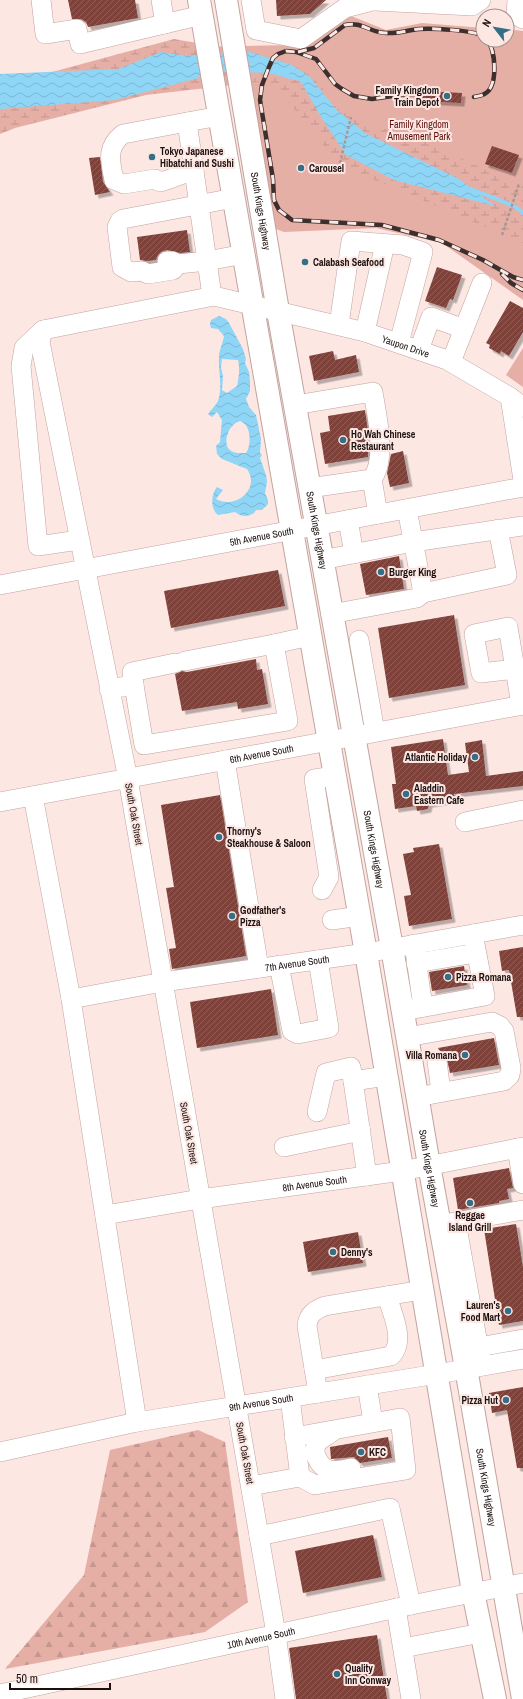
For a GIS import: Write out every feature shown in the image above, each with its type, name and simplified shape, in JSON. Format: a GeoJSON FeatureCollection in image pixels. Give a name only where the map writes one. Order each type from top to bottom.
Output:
{"type":"FeatureCollection","features":[{"type":"Feature","properties":{"kind":"main road","name":"South Kings Highway"},"geometry":{"type":"LineString","coordinates":[[226,0],[294,405],[392,948],[413,1009],[407,1037],[429,1165],[448,1223],[514,1585],[523,1699]]}},
{"type":"Feature","properties":{"kind":"main road"},"geometry":{"type":"LineString","coordinates":[[202,14],[360,916],[473,1592],[495,1699]]}},
{"type":"Feature","properties":{"kind":"street"},"geometry":{"type":"LineString","coordinates":[[41,0],[46,34],[77,29],[80,44],[202,14]]}},
{"type":"Feature","properties":{"kind":"street"},"geometry":{"type":"LineString","coordinates":[[161,0],[165,24]]}},
{"type":"Feature","properties":{"kind":"street"},"geometry":{"type":"LineString","coordinates":[[251,0],[256,30],[301,39],[345,8],[376,1],[420,2],[472,6],[481,0]]}},
{"type":"Feature","properties":{"kind":"street"},"geometry":{"type":"LineString","coordinates":[[517,0],[516,15],[523,18]]}},
{"type":"Feature","properties":{"kind":"street"},"geometry":{"type":"LineString","coordinates":[[172,173],[124,184],[114,180],[111,165],[111,149],[116,139],[123,134],[187,122],[219,109]]}},
{"type":"Feature","properties":{"kind":"street"},"geometry":{"type":"LineString","coordinates":[[172,173],[187,122]]}},
{"type":"Feature","properties":{"kind":"street"},"geometry":{"type":"LineString","coordinates":[[79,540],[38,546],[21,366],[24,348],[43,330],[212,296],[199,205],[172,173]]}},
{"type":"Feature","properties":{"kind":"street"},"geometry":{"type":"LineString","coordinates":[[234,198],[123,219],[117,227],[122,267],[131,272],[142,271],[148,274],[173,270],[178,264],[207,261],[244,254]]}},
{"type":"Feature","properties":{"kind":"street"},"geometry":{"type":"LineString","coordinates":[[339,325],[351,241],[403,245],[423,252],[399,343]]}},
{"type":"Feature","properties":{"kind":"street"},"geometry":{"type":"LineString","coordinates":[[365,332],[385,244]]}},
{"type":"Feature","properties":{"kind":"street"},"geometry":{"type":"LineString","coordinates":[[451,362],[482,283]]}},
{"type":"Feature","properties":{"kind":"street","name":"Yaupon Drive"},"geometry":{"type":"LineString","coordinates":[[212,296],[339,325],[399,343],[451,362],[516,402]]}},
{"type":"Feature","properties":{"kind":"street"},"geometry":{"type":"LineString","coordinates":[[419,350],[431,317],[464,329]]}},
{"type":"Feature","properties":{"kind":"street","name":"South Oak Street"},"geometry":{"type":"LineString","coordinates":[[43,330],[40,342],[128,779],[276,1634],[285,1699]]}},
{"type":"Feature","properties":{"kind":"street"},"geometry":{"type":"LineString","coordinates":[[294,405],[374,392],[380,441],[376,474],[372,479],[309,488]]}},
{"type":"Feature","properties":{"kind":"street"},"geometry":{"type":"LineString","coordinates":[[516,402],[523,480]]}},
{"type":"Feature","properties":{"kind":"street"},"geometry":{"type":"LineString","coordinates":[[372,479],[378,514]]}},
{"type":"Feature","properties":{"kind":"street","name":"5th Avenue South"},"geometry":{"type":"LineString","coordinates":[[0,585],[523,487]]}},
{"type":"Feature","properties":{"kind":"street"},"geometry":{"type":"LineString","coordinates":[[407,509],[423,592]]}},
{"type":"Feature","properties":{"kind":"street"},"geometry":{"type":"LineString","coordinates":[[348,520],[354,554]]}},
{"type":"Feature","properties":{"kind":"street"},"geometry":{"type":"LineString","coordinates":[[322,560],[413,542],[523,526]]}},
{"type":"Feature","properties":{"kind":"street"},"geometry":{"type":"LineString","coordinates":[[331,614],[417,598],[423,592],[506,575],[498,530]]}},
{"type":"Feature","properties":{"kind":"street"},"geometry":{"type":"LineString","coordinates":[[274,644],[288,721],[144,745],[132,672],[310,636]]}},
{"type":"Feature","properties":{"kind":"street"},"geometry":{"type":"LineString","coordinates":[[359,640],[375,732]]}},
{"type":"Feature","properties":{"kind":"street"},"geometry":{"type":"LineString","coordinates":[[340,663],[363,660]]}},
{"type":"Feature","properties":{"kind":"street"},"geometry":{"type":"LineString","coordinates":[[515,668],[522,705]]}},
{"type":"Feature","properties":{"kind":"street"},"geometry":{"type":"LineString","coordinates":[[109,689],[134,685]]}},
{"type":"Feature","properties":{"kind":"street"},"geometry":{"type":"LineString","coordinates":[[347,703],[370,701]]}},
{"type":"Feature","properties":{"kind":"street","name":"6th Avenue South"},"geometry":{"type":"LineString","coordinates":[[0,802],[128,779],[353,735],[522,705]]}},
{"type":"Feature","properties":{"kind":"street"},"geometry":{"type":"LineString","coordinates":[[181,739],[185,768]]}},
{"type":"Feature","properties":{"kind":"street"},"geometry":{"type":"LineString","coordinates":[[225,760],[259,968]]}},
{"type":"Feature","properties":{"kind":"street"},"geometry":{"type":"LineString","coordinates":[[322,890],[329,877],[314,780],[335,776]]}},
{"type":"Feature","properties":{"kind":"street"},"geometry":{"type":"LineString","coordinates":[[33,796],[71,999],[137,1422]]}},
{"type":"Feature","properties":{"kind":"street"},"geometry":{"type":"LineString","coordinates":[[465,822],[523,810]]}},
{"type":"Feature","properties":{"kind":"street"},"geometry":{"type":"LineString","coordinates":[[332,920],[360,916]]}},
{"type":"Feature","properties":{"kind":"street","name":"7th Avenue South"},"geometry":{"type":"LineString","coordinates":[[71,999],[163,982],[366,953],[523,925]]}},
{"type":"Feature","properties":{"kind":"street"},"geometry":{"type":"LineString","coordinates":[[414,944],[416,964],[413,1009],[485,996],[473,934]]}},
{"type":"Feature","properties":{"kind":"street"},"geometry":{"type":"LineString","coordinates":[[416,964],[476,953]]}},
{"type":"Feature","properties":{"kind":"street"},"geometry":{"type":"LineString","coordinates":[[279,965],[292,1031],[298,1034],[329,1028],[318,960]]}},
{"type":"Feature","properties":{"kind":"street"},"geometry":{"type":"LineString","coordinates":[[407,1037],[492,1022],[500,1026],[504,1031],[511,1068],[510,1075],[504,1081],[417,1097]]}},
{"type":"Feature","properties":{"kind":"street"},"geometry":{"type":"LineString","coordinates":[[432,1033],[441,1092]]}},
{"type":"Feature","properties":{"kind":"street"},"geometry":{"type":"LineString","coordinates":[[317,1112],[325,1066],[351,1067],[367,1176]]}},
{"type":"Feature","properties":{"kind":"street"},"geometry":{"type":"LineString","coordinates":[[353,1081],[386,1076]]}},
{"type":"Feature","properties":{"kind":"street"},"geometry":{"type":"LineString","coordinates":[[284,1147],[360,1131]]}},
{"type":"Feature","properties":{"kind":"street"},"geometry":{"type":"LineString","coordinates":[[520,1147],[523,1184]]}},
{"type":"Feature","properties":{"kind":"street","name":"8th Avenue South"},"geometry":{"type":"LineString","coordinates":[[105,1215],[200,1199],[402,1171],[520,1147]]}},
{"type":"Feature","properties":{"kind":"street"},"geometry":{"type":"LineString","coordinates":[[448,1223],[523,1210]]}},
{"type":"Feature","properties":{"kind":"street"},"geometry":{"type":"LineString","coordinates":[[318,1393],[307,1326],[307,1318],[315,1310],[326,1306],[422,1290]]}},
{"type":"Feature","properties":{"kind":"street"},"geometry":{"type":"LineString","coordinates":[[314,1370],[391,1356],[396,1351],[399,1340],[387,1296]]}},
{"type":"Feature","properties":{"kind":"street"},"geometry":{"type":"LineString","coordinates":[[466,1322],[479,1347],[474,1367]]}},
{"type":"Feature","properties":{"kind":"street"},"geometry":{"type":"LineString","coordinates":[[479,1347],[523,1339]]}},
{"type":"Feature","properties":{"kind":"street","name":"9th Avenue South"},"geometry":{"type":"LineString","coordinates":[[4,1451],[137,1422],[237,1407],[523,1359]]}},
{"type":"Feature","properties":{"kind":"street"},"geometry":{"type":"LineString","coordinates":[[367,1385],[373,1422]]}},
{"type":"Feature","properties":{"kind":"street"},"geometry":{"type":"LineString","coordinates":[[290,1398],[300,1477]]}},
{"type":"Feature","properties":{"kind":"street"},"geometry":{"type":"LineString","coordinates":[[250,1486],[300,1477],[315,1485],[406,1470],[400,1418],[294,1437]]}},
{"type":"Feature","properties":{"kind":"street"},"geometry":{"type":"LineString","coordinates":[[333,1431],[326,1438],[321,1439],[316,1446],[315,1455],[320,1464],[327,1470],[335,1471],[405,1458]]}},
{"type":"Feature","properties":{"kind":"street"},"geometry":{"type":"LineString","coordinates":[[259,1536],[390,1508],[404,1607],[403,1648],[411,1699]]}},
{"type":"Feature","properties":{"kind":"street","name":"10th Avenue South"},"geometry":{"type":"LineString","coordinates":[[0,1694],[473,1592],[514,1585]]}},
{"type":"Feature","properties":{"kind":"street"},"geometry":{"type":"LineString","coordinates":[[403,1648],[481,1633]]}},
{"type":"Feature","properties":{"kind":"path"},"geometry":{"type":"LineString","coordinates":[[340,163],[351,117]]}},
{"type":"Feature","properties":{"kind":"path"},"geometry":{"type":"LineString","coordinates":[[502,235],[519,184]]}},
{"type":"Feature","properties":{"kind":"green space","name":"Family Kingdom Amusement Park"},"geometry":{"type":"Polygon","coordinates":[[[351,16],[386,30],[422,23],[475,27],[475,48],[515,48],[515,30],[523,31],[523,300],[442,243],[376,228],[284,232],[273,228],[245,46],[296,45],[351,16]]]}},
{"type":"Feature","properties":{"kind":"green space"},"geometry":{"type":"Polygon","coordinates":[[[174,39],[226,47],[282,61],[310,76],[351,118],[359,122],[415,137],[495,174],[523,185],[523,243],[349,169],[335,159],[313,130],[283,97],[258,82],[146,95],[15,128],[0,134],[0,92],[30,78],[174,39]]]}},
{"type":"Feature","properties":{"kind":"green space"},"geometry":{"type":"Polygon","coordinates":[[[523,348],[523,387],[506,375],[523,348]]]}},
{"type":"Feature","properties":{"kind":"green space"},"geometry":{"type":"Polygon","coordinates":[[[198,1430],[225,1442],[248,1602],[205,1632],[5,1669],[84,1575],[110,1450],[198,1430]]]}},
{"type":"Feature","properties":{"kind":"water"},"geometry":{"type":"Polygon","coordinates":[[[161,52],[188,56],[250,52],[292,65],[310,77],[336,109],[365,133],[459,179],[495,206],[394,180],[346,155],[321,117],[301,82],[281,73],[221,72],[115,100],[0,109],[0,74],[118,69],[161,52]]]}},
{"type":"Feature","properties":{"kind":"water"},"geometry":{"type":"Polygon","coordinates":[[[219,316],[226,319],[229,323],[243,349],[246,359],[245,363],[249,372],[250,391],[246,399],[249,407],[256,415],[261,439],[260,453],[262,455],[260,458],[267,482],[265,493],[268,504],[262,510],[256,510],[254,513],[247,516],[242,516],[235,512],[218,515],[215,512],[212,501],[217,487],[223,490],[216,499],[223,502],[231,502],[244,496],[251,484],[247,469],[222,459],[217,454],[216,446],[220,442],[222,420],[217,412],[212,417],[208,414],[218,401],[220,384],[219,354],[224,336],[218,329],[211,328],[211,320],[219,316]],[[222,359],[222,390],[227,393],[237,386],[239,363],[238,360],[222,359]],[[240,421],[229,430],[226,443],[233,452],[246,453],[250,438],[247,427],[240,421]]]}},
{"type":"Feature","properties":{"kind":"building"},"geometry":{"type":"Polygon","coordinates":[[[68,0],[135,0],[138,18],[88,27],[86,22],[81,19],[72,19],[68,0]]]}},
{"type":"Feature","properties":{"kind":"building"},"geometry":{"type":"Polygon","coordinates":[[[276,0],[326,0],[310,14],[277,16],[276,0]]]}},
{"type":"Feature","properties":{"kind":"building","name":"Family Kingdom Train Depot"},"geometry":{"type":"Polygon","coordinates":[[[423,91],[462,93],[461,103],[422,101],[423,91]]]}},
{"type":"Feature","properties":{"kind":"building"},"geometry":{"type":"Polygon","coordinates":[[[492,146],[519,155],[512,173],[485,164],[492,146]]]}},
{"type":"Feature","properties":{"kind":"building"},"geometry":{"type":"Polygon","coordinates":[[[100,157],[103,182],[110,192],[95,195],[89,158],[100,157]]]}},
{"type":"Feature","properties":{"kind":"building"},"geometry":{"type":"Polygon","coordinates":[[[187,230],[190,252],[180,253],[167,250],[161,252],[156,260],[140,260],[137,237],[187,230]]]}},
{"type":"Feature","properties":{"kind":"building"},"geometry":{"type":"Polygon","coordinates":[[[437,267],[462,275],[453,300],[450,299],[446,308],[425,301],[437,267]]]}},
{"type":"Feature","properties":{"kind":"building"},"geometry":{"type":"Polygon","coordinates":[[[510,301],[523,308],[523,332],[509,356],[501,351],[500,354],[489,348],[490,345],[486,343],[510,301]]]}},
{"type":"Feature","properties":{"kind":"building"},"geometry":{"type":"Polygon","coordinates":[[[333,351],[335,360],[356,355],[359,372],[314,381],[309,356],[333,351]]]}},
{"type":"Feature","properties":{"kind":"building"},"geometry":{"type":"Polygon","coordinates":[[[365,410],[369,438],[368,457],[325,464],[320,433],[330,431],[328,416],[365,410]]]}},
{"type":"Feature","properties":{"kind":"building"},"geometry":{"type":"Polygon","coordinates":[[[403,451],[409,483],[390,487],[387,473],[391,454],[403,451]]]}},
{"type":"Feature","properties":{"kind":"building"},"geometry":{"type":"Polygon","coordinates":[[[399,556],[404,589],[366,595],[360,564],[399,556]]]}},
{"type":"Feature","properties":{"kind":"building"},"geometry":{"type":"Polygon","coordinates":[[[278,570],[285,606],[171,628],[164,591],[278,570]]]}},
{"type":"Feature","properties":{"kind":"building"},"geometry":{"type":"Polygon","coordinates":[[[454,615],[465,685],[389,698],[378,628],[454,615]]]}},
{"type":"Feature","properties":{"kind":"building"},"geometry":{"type":"Polygon","coordinates":[[[256,659],[257,670],[262,669],[268,704],[238,709],[237,702],[182,711],[175,674],[182,671],[187,672],[256,659]]]}},
{"type":"Feature","properties":{"kind":"building"},"geometry":{"type":"Polygon","coordinates":[[[443,739],[448,775],[469,772],[465,743],[482,740],[486,776],[523,771],[523,786],[454,794],[455,800],[429,804],[428,809],[417,811],[416,806],[395,809],[392,784],[396,784],[391,747],[443,739]]]}},
{"type":"Feature","properties":{"kind":"building"},"geometry":{"type":"Polygon","coordinates":[[[220,795],[246,956],[172,969],[169,949],[176,948],[166,888],[174,887],[161,805],[220,795]]]}},
{"type":"Feature","properties":{"kind":"building"},"geometry":{"type":"Polygon","coordinates":[[[439,844],[452,919],[409,926],[404,896],[411,895],[403,854],[414,852],[413,848],[439,844]]]}},
{"type":"Feature","properties":{"kind":"building"},"geometry":{"type":"Polygon","coordinates":[[[523,947],[523,1017],[517,1017],[509,970],[502,971],[499,951],[523,947]]]}},
{"type":"Feature","properties":{"kind":"building","name":"Pizza Romana"},"geometry":{"type":"Polygon","coordinates":[[[464,966],[467,985],[432,991],[429,972],[464,966]]]}},
{"type":"Feature","properties":{"kind":"building"},"geometry":{"type":"Polygon","coordinates":[[[271,989],[278,1035],[197,1048],[190,1002],[271,989]]]}},
{"type":"Feature","properties":{"kind":"building"},"geometry":{"type":"Polygon","coordinates":[[[494,1038],[499,1065],[450,1073],[446,1055],[438,1048],[494,1038]]]}},
{"type":"Feature","properties":{"kind":"building"},"geometry":{"type":"Polygon","coordinates":[[[509,1168],[513,1188],[507,1189],[509,1199],[499,1201],[499,1203],[458,1210],[453,1178],[509,1168]]]}},
{"type":"Feature","properties":{"kind":"building"},"geometry":{"type":"Polygon","coordinates":[[[516,1224],[523,1267],[523,1321],[499,1325],[484,1229],[516,1224]]]}},
{"type":"Feature","properties":{"kind":"building","name":"Denny's"},"geometry":{"type":"Polygon","coordinates":[[[358,1232],[363,1263],[308,1272],[303,1242],[358,1232]]]}},
{"type":"Feature","properties":{"kind":"building"},"geometry":{"type":"Polygon","coordinates":[[[523,1387],[523,1468],[517,1468],[507,1410],[492,1413],[489,1393],[523,1387]]]}},
{"type":"Feature","properties":{"kind":"building","name":"KFC"},"geometry":{"type":"Polygon","coordinates":[[[388,1437],[392,1458],[360,1463],[354,1457],[331,1459],[330,1447],[388,1437]]]}},
{"type":"Feature","properties":{"kind":"building"},"geometry":{"type":"Polygon","coordinates":[[[373,1535],[382,1577],[303,1593],[295,1551],[373,1535]]]}},
{"type":"Feature","properties":{"kind":"building","name":"Quality Inn Conway"},"geometry":{"type":"Polygon","coordinates":[[[377,1635],[387,1699],[296,1699],[289,1648],[377,1635]]]}},
{"type":"Feature","properties":{"kind":"waterway"},"geometry":{"type":"LineString","coordinates":[[273,72],[295,78]]}},
{"type":"Feature","properties":{"kind":"waterway"},"geometry":{"type":"LineString","coordinates":[[471,189],[514,206],[523,213]]}},
{"type":"Feature","properties":{"kind":"railway"},"geometry":{"type":"LineString","coordinates":[[298,52],[314,48],[345,25],[351,24],[386,33],[433,29],[475,33]]}},
{"type":"Feature","properties":{"kind":"railway"},"geometry":{"type":"LineString","coordinates":[[474,97],[482,95],[490,89],[494,75],[494,59],[491,48]]}},
{"type":"Feature","properties":{"kind":"railway"},"geometry":{"type":"LineString","coordinates":[[421,94],[406,94],[372,99],[354,96],[335,84],[316,59],[296,52],[286,51],[273,58],[262,85],[260,100],[273,179],[274,200],[279,210],[292,220],[382,225],[439,240],[483,260],[513,277],[523,280]]}},
{"type":"Feature","properties":{"kind":"railway"},"geometry":{"type":"LineString","coordinates":[[502,274],[511,283],[523,290]]}},
{"type":"Feature","properties":{"kind":"place","name":"Family Kingdom Train Depot"},"geometry":{"type":"Point","coordinates":[447,96]}},
{"type":"Feature","properties":{"kind":"place","name":"Tokyo Japanese Hibatchi and Sushi"},"geometry":{"type":"Point","coordinates":[152,157]}},
{"type":"Feature","properties":{"kind":"place","name":"Carousel"},"geometry":{"type":"Point","coordinates":[301,168]}},
{"type":"Feature","properties":{"kind":"place","name":"Calabash Seafood"},"geometry":{"type":"Point","coordinates":[305,262]}},
{"type":"Feature","properties":{"kind":"place","name":"Ho Wah Chinese Restaurant"},"geometry":{"type":"Point","coordinates":[343,440]}},
{"type":"Feature","properties":{"kind":"place","name":"Burger King"},"geometry":{"type":"Point","coordinates":[381,572]}},
{"type":"Feature","properties":{"kind":"place","name":"Atlantic Holiday"},"geometry":{"type":"Point","coordinates":[475,757]}},
{"type":"Feature","properties":{"kind":"place","name":"Aladdin Eastern Cafe"},"geometry":{"type":"Point","coordinates":[406,794]}},
{"type":"Feature","properties":{"kind":"place","name":"Thorny's Steakhouse & Saloon"},"geometry":{"type":"Point","coordinates":[219,837]}},
{"type":"Feature","properties":{"kind":"place","name":"Godfather's Pizza"},"geometry":{"type":"Point","coordinates":[232,916]}},
{"type":"Feature","properties":{"kind":"place","name":"Pizza Romana"},"geometry":{"type":"Point","coordinates":[448,977]}},
{"type":"Feature","properties":{"kind":"place","name":"Villa Romana"},"geometry":{"type":"Point","coordinates":[465,1055]}},
{"type":"Feature","properties":{"kind":"place","name":"Reggae Island Grill"},"geometry":{"type":"Point","coordinates":[470,1203]}},
{"type":"Feature","properties":{"kind":"place","name":"Denny's"},"geometry":{"type":"Point","coordinates":[333,1252]}},
{"type":"Feature","properties":{"kind":"place","name":"Lauren's Food Mart"},"geometry":{"type":"Point","coordinates":[508,1311]}},
{"type":"Feature","properties":{"kind":"place","name":"Pizza Hut"},"geometry":{"type":"Point","coordinates":[506,1400]}},
{"type":"Feature","properties":{"kind":"place","name":"KFC"},"geometry":{"type":"Point","coordinates":[361,1452]}},
{"type":"Feature","properties":{"kind":"place","name":"Quality Inn Conway"},"geometry":{"type":"Point","coordinates":[337,1674]}}]}
